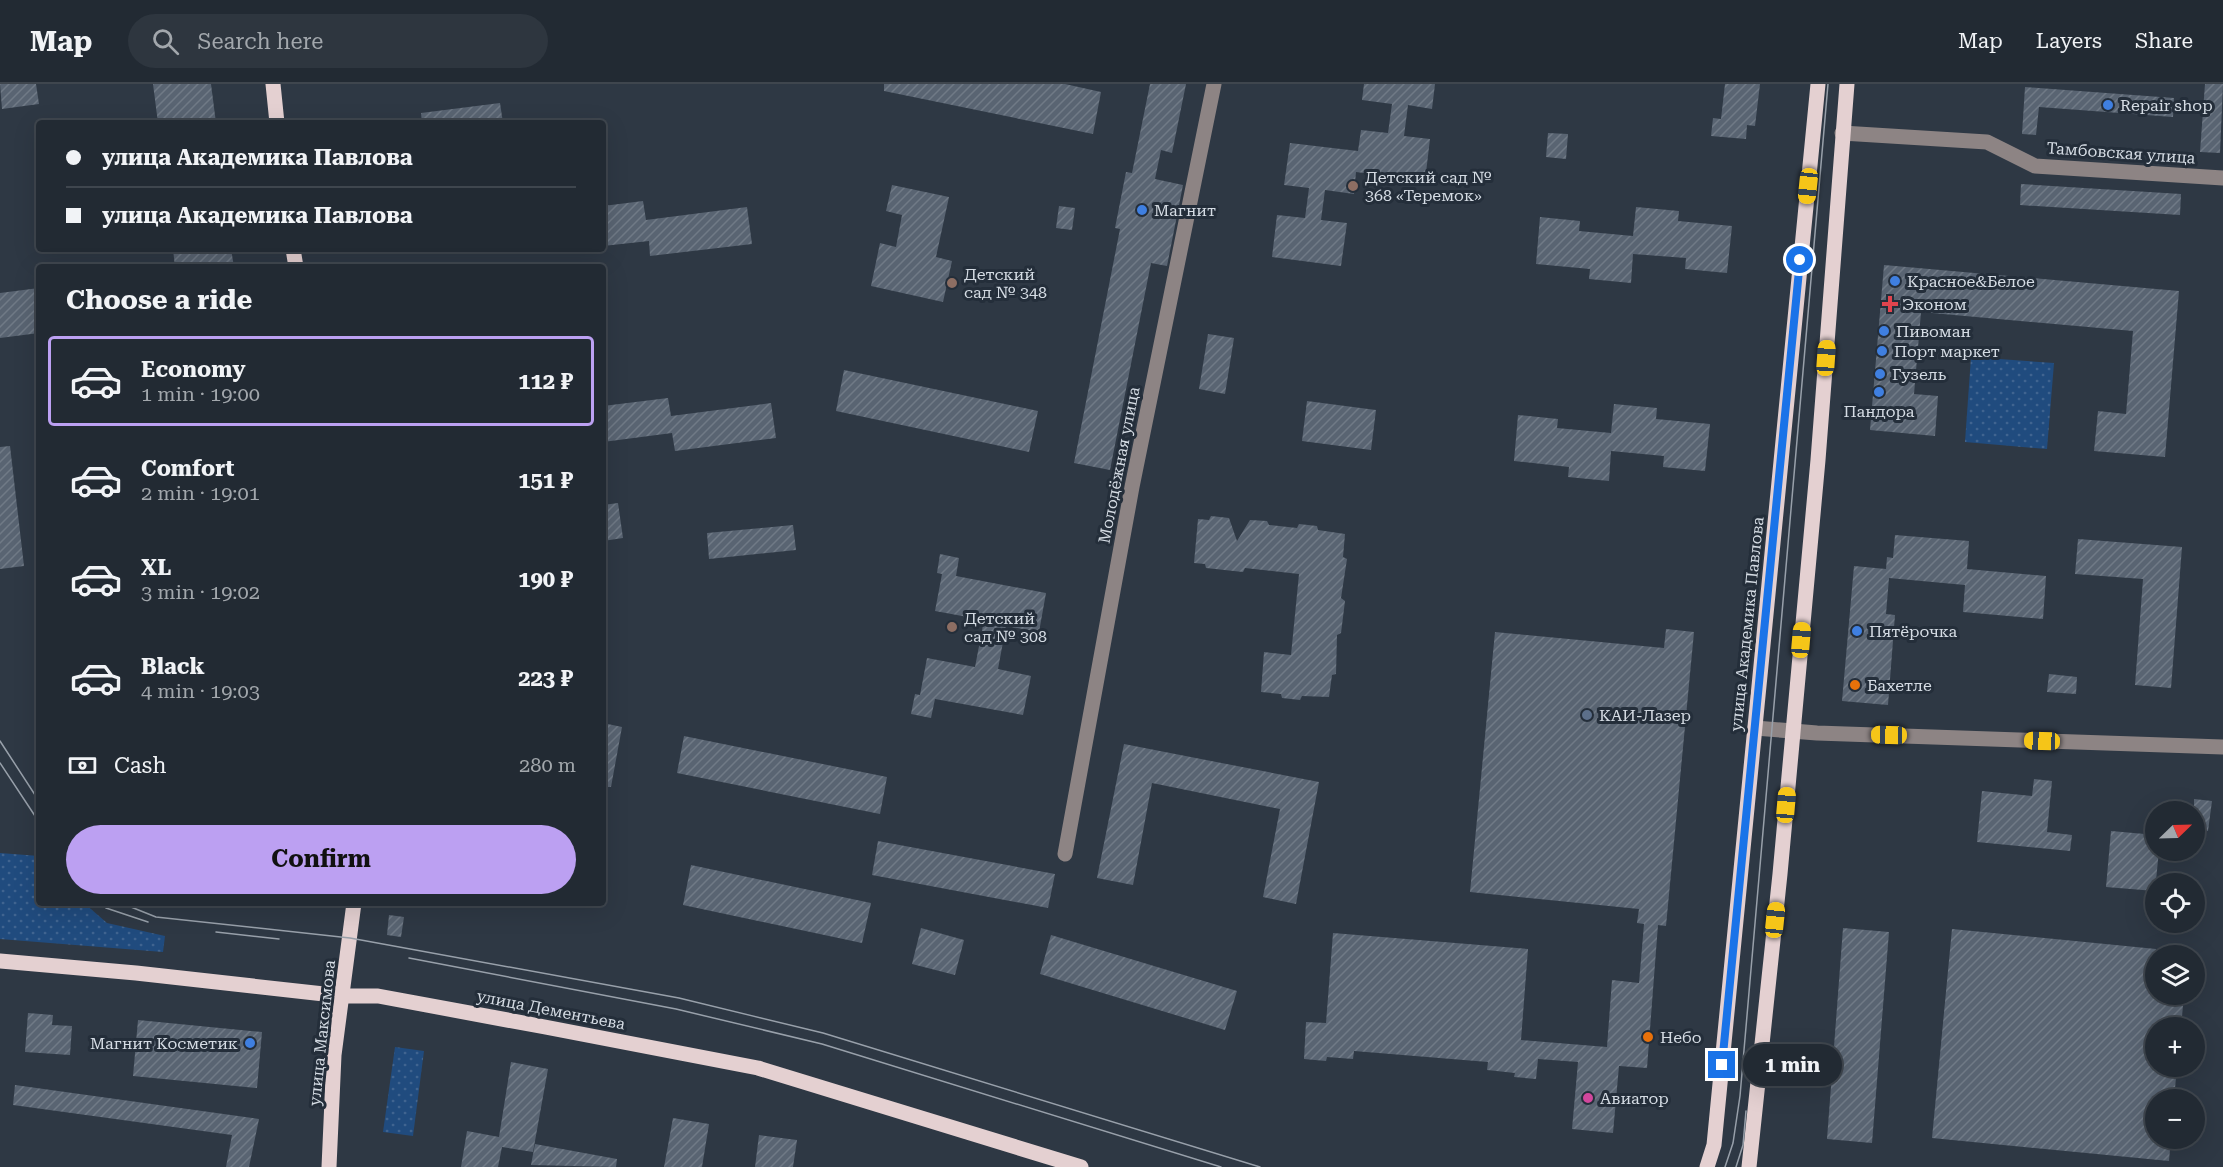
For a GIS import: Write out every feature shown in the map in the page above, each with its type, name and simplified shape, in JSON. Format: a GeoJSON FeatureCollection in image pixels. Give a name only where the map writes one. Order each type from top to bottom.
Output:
{"type":"FeatureCollection","features":[{"type":"Feature","properties":{"kind":"main road"},"geometry":{"type":"LineString","coordinates":[[273,84],[278,120]]}},
{"type":"Feature","properties":{"kind":"main road","name":"улица Академика Павлова"},"geometry":{"type":"LineString","coordinates":[[1707,1167],[1714,1145],[1818,84]]}},
{"type":"Feature","properties":{"kind":"main road"},"geometry":{"type":"LineString","coordinates":[[1749,1167],[1793,732],[1847,84]]}},
{"type":"Feature","properties":{"kind":"main road","name":"улица Максимова"},"geometry":{"type":"LineString","coordinates":[[329,1167],[334,1055],[354,906]]}},
{"type":"Feature","properties":{"kind":"main road","name":"улица Дементьева"},"geometry":{"type":"LineString","coordinates":[[0,961],[136,973],[342,996],[378,996],[758,1068],[1081,1167]]}},
{"type":"Feature","properties":{"kind":"street","name":"Молодёжная улица"},"geometry":{"type":"LineString","coordinates":[[1065,854],[1132,487],[1214,84]]}},
{"type":"Feature","properties":{"kind":"street","name":"Тамбовская улица"},"geometry":{"type":"LineString","coordinates":[[1842,133],[1987,142],[2035,166],[2223,178]]}},
{"type":"Feature","properties":{"kind":"street"},"geometry":{"type":"LineString","coordinates":[[1755,728],[1793,732],[2223,747]]}},
{"type":"Feature","properties":{"kind":"shaded area"},"geometry":{"type":"Polygon","coordinates":[[[1971,357],[2054,363],[2047,449],[1965,442],[1971,357]]]}},
{"type":"Feature","properties":{"kind":"shaded area"},"geometry":{"type":"Polygon","coordinates":[[[0,853],[36,856],[36,906],[87,906],[107,923],[165,936],[163,952],[0,939],[0,853]]]}},
{"type":"Feature","properties":{"kind":"shaded area"},"geometry":{"type":"Polygon","coordinates":[[[395,1047],[424,1051],[413,1136],[383,1132],[395,1047]]]}},
{"type":"Feature","properties":{"kind":"building"},"geometry":{"type":"Polygon","coordinates":[[[0,84],[36,84],[39,104],[2,109],[0,84]]]}},
{"type":"Feature","properties":{"kind":"building"},"geometry":{"type":"Polygon","coordinates":[[[153,84],[211,84],[216,120],[158,120],[153,84]]]}},
{"type":"Feature","properties":{"kind":"building"},"geometry":{"type":"Polygon","coordinates":[[[884,84],[1065,84],[1101,92],[1093,134],[884,91],[884,84]]]}},
{"type":"Feature","properties":{"kind":"building"},"geometry":{"type":"Polygon","coordinates":[[[1150,84],[1186,84],[1172,153],[1161,150],[1155,179],[1183,185],[1167,266],[1151,263],[1110,470],[1074,463],[1120,229],[1115,228],[1126,172],[1132,173],[1150,84]]]}},
{"type":"Feature","properties":{"kind":"building"},"geometry":{"type":"Polygon","coordinates":[[[1364,84],[1435,84],[1432,109],[1408,105],[1404,136],[1430,139],[1425,181],[1356,172],[1354,194],[1325,190],[1321,220],[1347,223],[1341,266],[1272,257],[1277,215],[1305,218],[1309,188],[1284,185],[1290,143],[1358,151],[1361,130],[1388,133],[1392,104],[1362,100],[1364,84]]]}},
{"type":"Feature","properties":{"kind":"building"},"geometry":{"type":"Polygon","coordinates":[[[1725,84],[1760,84],[1755,126],[1747,125],[1746,139],[1711,136],[1713,118],[1721,119],[1725,84]]]}},
{"type":"Feature","properties":{"kind":"building"},"geometry":{"type":"Polygon","coordinates":[[[2205,84],[2223,84],[2220,153],[2200,152],[2205,84]]]}},
{"type":"Feature","properties":{"kind":"building"},"geometry":{"type":"Polygon","coordinates":[[[2025,87],[2174,98],[2173,117],[2039,107],[2036,135],[2022,134],[2025,87]]]}},
{"type":"Feature","properties":{"kind":"building"},"geometry":{"type":"Polygon","coordinates":[[[500,103],[503,120],[422,120],[421,113],[500,103]]]}},
{"type":"Feature","properties":{"kind":"building"},"geometry":{"type":"Polygon","coordinates":[[[1548,133],[1568,134],[1566,159],[1546,157],[1548,133]]]}},
{"type":"Feature","properties":{"kind":"building"},"geometry":{"type":"Polygon","coordinates":[[[2021,184],[2181,194],[2180,215],[2020,205],[2021,184]]]}},
{"type":"Feature","properties":{"kind":"building"},"geometry":{"type":"Polygon","coordinates":[[[892,185],[949,197],[936,257],[952,261],[943,302],[871,286],[880,243],[896,247],[902,215],[886,211],[892,185]]]}},
{"type":"Feature","properties":{"kind":"building"},"geometry":{"type":"Polygon","coordinates":[[[643,201],[646,220],[747,207],[752,244],[650,256],[649,241],[606,246],[606,206],[643,201]]]}},
{"type":"Feature","properties":{"kind":"building"},"geometry":{"type":"Polygon","coordinates":[[[1059,206],[1075,208],[1072,230],[1056,228],[1059,206]]]}},
{"type":"Feature","properties":{"kind":"building"},"geometry":{"type":"Polygon","coordinates":[[[1636,207],[1679,211],[1678,221],[1732,226],[1727,273],[1685,269],[1686,258],[1633,254],[1631,283],[1589,279],[1590,269],[1536,264],[1540,217],[1580,221],[1579,231],[1633,236],[1636,207]]]}},
{"type":"Feature","properties":{"kind":"building"},"geometry":{"type":"Polygon","coordinates":[[[173,252],[232,252],[234,264],[175,264],[173,252]]]}},
{"type":"Feature","properties":{"kind":"building"},"geometry":{"type":"Polygon","coordinates":[[[1884,265],[2179,291],[2165,457],[2094,451],[2098,411],[2126,414],[2133,331],[1921,312],[1914,394],[1938,396],[1935,436],[1870,430],[1884,265]]]}},
{"type":"Feature","properties":{"kind":"building"},"geometry":{"type":"Polygon","coordinates":[[[36,288],[36,333],[0,338],[0,293],[36,288]]]}},
{"type":"Feature","properties":{"kind":"building"},"geometry":{"type":"Polygon","coordinates":[[[1208,334],[1234,338],[1225,394],[1199,389],[1208,334]]]}},
{"type":"Feature","properties":{"kind":"building"},"geometry":{"type":"Polygon","coordinates":[[[844,370],[1038,411],[1029,452],[836,411],[844,370]]]}},
{"type":"Feature","properties":{"kind":"building"},"geometry":{"type":"Polygon","coordinates":[[[668,398],[671,416],[771,403],[776,438],[675,451],[672,433],[606,442],[606,406],[668,398]]]}},
{"type":"Feature","properties":{"kind":"building"},"geometry":{"type":"Polygon","coordinates":[[[1307,401],[1376,410],[1371,450],[1302,441],[1307,401]]]}},
{"type":"Feature","properties":{"kind":"building"},"geometry":{"type":"Polygon","coordinates":[[[1614,404],[1657,408],[1656,419],[1710,424],[1705,471],[1663,467],[1664,456],[1611,451],[1609,481],[1568,477],[1569,467],[1514,461],[1518,415],[1558,419],[1557,428],[1611,433],[1614,404]]]}},
{"type":"Feature","properties":{"kind":"building"},"geometry":{"type":"Polygon","coordinates":[[[10,446],[24,566],[0,569],[0,447],[10,446]]]}},
{"type":"Feature","properties":{"kind":"building"},"geometry":{"type":"Polygon","coordinates":[[[618,503],[623,538],[606,541],[606,505],[618,503]]]}},
{"type":"Feature","properties":{"kind":"building"},"geometry":{"type":"Polygon","coordinates":[[[1211,516],[1229,518],[1237,541],[1250,520],[1267,521],[1269,525],[1297,528],[1299,524],[1317,526],[1318,530],[1345,534],[1343,557],[1347,559],[1341,598],[1345,601],[1341,633],[1337,635],[1336,674],[1332,675],[1329,697],[1302,696],[1300,700],[1282,698],[1281,694],[1261,692],[1264,652],[1291,655],[1299,574],[1245,568],[1243,572],[1206,568],[1205,564],[1194,563],[1198,519],[1209,520],[1211,516]]]}},
{"type":"Feature","properties":{"kind":"building"},"geometry":{"type":"Polygon","coordinates":[[[793,525],[796,550],[709,559],[707,533],[793,525]]]}},
{"type":"Feature","properties":{"kind":"building"},"geometry":{"type":"Polygon","coordinates":[[[1895,535],[1969,541],[1967,569],[2046,576],[2043,619],[1963,612],[1965,585],[1889,578],[1886,614],[1895,615],[1888,705],[1842,701],[1854,566],[1886,569],[1887,557],[1893,558],[1895,535]]]}},
{"type":"Feature","properties":{"kind":"building"},"geometry":{"type":"Polygon","coordinates":[[[2078,539],[2182,547],[2171,688],[2135,685],[2143,579],[2075,574],[2078,539]]]}},
{"type":"Feature","properties":{"kind":"building"},"geometry":{"type":"Polygon","coordinates":[[[940,554],[959,558],[956,576],[1046,593],[1039,632],[1006,626],[998,669],[1031,676],[1023,715],[935,699],[931,718],[911,714],[915,694],[920,695],[927,658],[975,667],[984,620],[935,611],[942,574],[937,573],[940,554]]]}},
{"type":"Feature","properties":{"kind":"building","name":"КАИ-Лазер"},"geometry":{"type":"Polygon","coordinates":[[[1666,629],[1694,632],[1666,926],[1658,925],[1647,1068],[1619,1066],[1613,1133],[1572,1129],[1578,1062],[1538,1059],[1536,1079],[1514,1077],[1515,1073],[1487,1070],[1488,1062],[1354,1051],[1353,1059],[1327,1057],[1326,1061],[1304,1059],[1306,1022],[1326,1023],[1333,933],[1528,949],[1521,1040],[1607,1047],[1612,980],[1639,983],[1644,924],[1637,923],[1639,909],[1470,892],[1495,632],[1664,648],[1666,629]]]}},
{"type":"Feature","properties":{"kind":"building"},"geometry":{"type":"Polygon","coordinates":[[[2049,674],[2077,677],[2076,694],[2047,692],[2049,674]]]}},
{"type":"Feature","properties":{"kind":"building"},"geometry":{"type":"Polygon","coordinates":[[[606,724],[622,727],[611,787],[606,787],[606,724]]]}},
{"type":"Feature","properties":{"kind":"building"},"geometry":{"type":"Polygon","coordinates":[[[684,736],[887,777],[880,814],[677,773],[684,736]]]}},
{"type":"Feature","properties":{"kind":"building"},"geometry":{"type":"Polygon","coordinates":[[[1124,744],[1319,782],[1296,904],[1263,897],[1280,809],[1152,783],[1133,885],[1097,878],[1124,744]]]}},
{"type":"Feature","properties":{"kind":"building"},"geometry":{"type":"Polygon","coordinates":[[[2034,779],[2052,781],[2047,832],[2072,835],[2070,851],[1977,842],[1982,791],[2032,796],[2034,779]]]}},
{"type":"Feature","properties":{"kind":"building"},"geometry":{"type":"Polygon","coordinates":[[[2194,799],[2212,801],[2208,831],[2205,831],[2205,801],[2194,801],[2194,799]]]}},
{"type":"Feature","properties":{"kind":"building"},"geometry":{"type":"Polygon","coordinates":[[[2111,831],[2145,834],[2145,861],[2158,861],[2157,873],[2145,873],[2145,890],[2106,887],[2111,831]]]}},
{"type":"Feature","properties":{"kind":"building"},"geometry":{"type":"Polygon","coordinates":[[[878,841],[1055,874],[1048,908],[872,875],[878,841]]]}},
{"type":"Feature","properties":{"kind":"building"},"geometry":{"type":"Polygon","coordinates":[[[691,865],[871,903],[862,943],[683,905],[691,865]]]}},
{"type":"Feature","properties":{"kind":"building"},"geometry":{"type":"Polygon","coordinates":[[[389,915],[404,917],[401,937],[387,935],[389,915]]]}},
{"type":"Feature","properties":{"kind":"building"},"geometry":{"type":"Polygon","coordinates":[[[921,928],[964,940],[955,975],[912,964],[921,928]]]}},
{"type":"Feature","properties":{"kind":"building"},"geometry":{"type":"Polygon","coordinates":[[[1843,928],[1889,932],[1872,1143],[1827,1139],[1843,928]]]}},
{"type":"Feature","properties":{"kind":"building"},"geometry":{"type":"Polygon","coordinates":[[[1952,929],[2145,948],[2145,1005],[2183,1005],[2182,1017],[2145,1017],[2145,1077],[2176,1077],[2175,1089],[2145,1089],[2145,1149],[2170,1149],[2169,1161],[1932,1138],[1952,929]]]}},
{"type":"Feature","properties":{"kind":"building"},"geometry":{"type":"Polygon","coordinates":[[[1051,935],[1237,991],[1225,1030],[1040,974],[1051,935]]]}},
{"type":"Feature","properties":{"kind":"building"},"geometry":{"type":"Polygon","coordinates":[[[28,1013],[53,1015],[52,1025],[72,1026],[70,1055],[25,1052],[28,1013]]]}},
{"type":"Feature","properties":{"kind":"building"},"geometry":{"type":"Polygon","coordinates":[[[138,1020],[262,1032],[257,1088],[133,1076],[138,1020]]]}},
{"type":"Feature","properties":{"kind":"building"},"geometry":{"type":"Polygon","coordinates":[[[511,1062],[548,1069],[533,1152],[502,1147],[498,1167],[461,1167],[467,1131],[499,1137],[511,1062]]]}},
{"type":"Feature","properties":{"kind":"building"},"geometry":{"type":"Polygon","coordinates":[[[15,1085],[259,1119],[249,1167],[226,1167],[232,1135],[13,1105],[15,1085]]]}},
{"type":"Feature","properties":{"kind":"building"},"geometry":{"type":"Polygon","coordinates":[[[673,1118],[709,1124],[702,1167],[664,1167],[673,1118]]]}},
{"type":"Feature","properties":{"kind":"building"},"geometry":{"type":"Polygon","coordinates":[[[759,1135],[797,1140],[793,1167],[755,1167],[759,1135]]]}},
{"type":"Feature","properties":{"kind":"building"},"geometry":{"type":"Polygon","coordinates":[[[535,1144],[617,1159],[616,1167],[531,1165],[535,1144]]]}},
{"type":"Feature","properties":{"kind":"tram line"},"geometry":{"type":"LineString","coordinates":[[1725,1167],[1733,1143],[1740,1096],[1828,84]]}},
{"type":"Feature","properties":{"kind":"tram line"},"geometry":{"type":"LineString","coordinates":[[0,741],[36,796]]}},
{"type":"Feature","properties":{"kind":"tram line"},"geometry":{"type":"LineString","coordinates":[[0,763],[36,817]]}},
{"type":"Feature","properties":{"kind":"tram line"},"geometry":{"type":"LineString","coordinates":[[104,906],[148,922]]}},
{"type":"Feature","properties":{"kind":"tram line"},"geometry":{"type":"LineString","coordinates":[[128,906],[156,917],[350,938],[679,998],[823,1033],[1260,1167]]}},
{"type":"Feature","properties":{"kind":"tram line"},"geometry":{"type":"LineString","coordinates":[[216,932],[279,939]]}},
{"type":"Feature","properties":{"kind":"tram line"},"geometry":{"type":"LineString","coordinates":[[409,958],[676,1009],[822,1044],[1221,1167]]}},
{"type":"Feature","properties":{"kind":"tram line"},"geometry":{"type":"LineString","coordinates":[[1736,1167],[1743,1145],[1746,1111]]}},
{"type":"Feature","properties":{"kind":"place","name":"Repair shop"},"geometry":{"type":"Point","coordinates":[2108,105]}},
{"type":"Feature","properties":{"kind":"place","name":"Детский сад № 368 «Теремок»"},"geometry":{"type":"Point","coordinates":[1353,186]}},
{"type":"Feature","properties":{"kind":"place","name":"Магнит"},"geometry":{"type":"Point","coordinates":[1142,210]}},
{"type":"Feature","properties":{"kind":"place","name":"Красное&Белое"},"geometry":{"type":"Point","coordinates":[1895,281]}},
{"type":"Feature","properties":{"kind":"place","name":"Детский сад № 348"},"geometry":{"type":"Point","coordinates":[952,283]}},
{"type":"Feature","properties":{"kind":"place","name":"Эконом"},"geometry":{"type":"Point","coordinates":[1890,304]}},
{"type":"Feature","properties":{"kind":"place","name":"Пивоман"},"geometry":{"type":"Point","coordinates":[1884,331]}},
{"type":"Feature","properties":{"kind":"place","name":"Порт маркет"},"geometry":{"type":"Point","coordinates":[1882,351]}},
{"type":"Feature","properties":{"kind":"place","name":"Гузель"},"geometry":{"type":"Point","coordinates":[1880,374]}},
{"type":"Feature","properties":{"kind":"place","name":"Пандора"},"geometry":{"type":"Point","coordinates":[1879,392]}},
{"type":"Feature","properties":{"kind":"place","name":"Детский сад № 308"},"geometry":{"type":"Point","coordinates":[952,627]}},
{"type":"Feature","properties":{"kind":"place","name":"Пятёрочка"},"geometry":{"type":"Point","coordinates":[1857,631]}},
{"type":"Feature","properties":{"kind":"place","name":"Бахетле"},"geometry":{"type":"Point","coordinates":[1855,685]}},
{"type":"Feature","properties":{"kind":"place","name":"КАИ-Лазер"},"geometry":{"type":"Point","coordinates":[1587,715]}},
{"type":"Feature","properties":{"kind":"place","name":"Небо"},"geometry":{"type":"Point","coordinates":[1648,1037]}},
{"type":"Feature","properties":{"kind":"place","name":"Магнит Косметик"},"geometry":{"type":"Point","coordinates":[250,1043]}},
{"type":"Feature","properties":{"kind":"place","name":"Авиатор"},"geometry":{"type":"Point","coordinates":[1588,1098]}},
{"type":"Feature","properties":{"kind":"route"},"geometry":{"type":"LineString","coordinates":[[1722,1065],[1800,260]]}}]}
